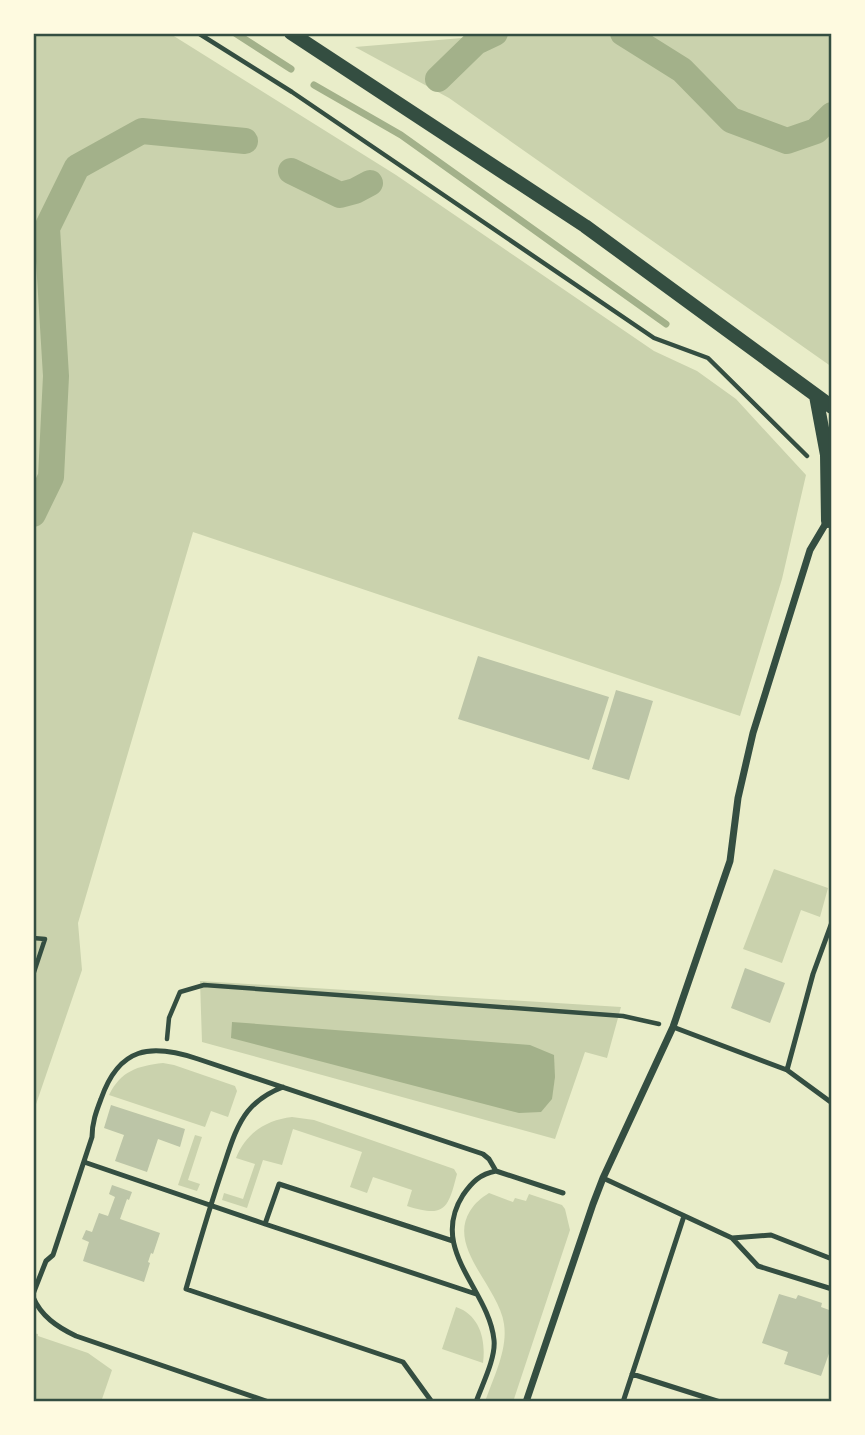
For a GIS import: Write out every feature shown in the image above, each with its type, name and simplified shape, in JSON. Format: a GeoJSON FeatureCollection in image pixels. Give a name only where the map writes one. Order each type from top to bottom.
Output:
{"type":"FeatureCollection","features":[{"type":"Feature","properties":{"kind":"main road"},"geometry":{"type":"LineString","coordinates":[[291,33],[585,226],[832,407]]}},
{"type":"Feature","properties":{"kind":"main road"},"geometry":{"type":"LineString","coordinates":[[816,396],[827,455],[830,517]]}},
{"type":"Feature","properties":{"kind":"street"},"geometry":{"type":"LineString","coordinates":[[526,1402],[603,1178],[673,1027],[730,861],[738,798],[753,733],[810,550],[830,517]]}},
{"type":"Feature","properties":{"kind":"lane"},"geometry":{"type":"LineString","coordinates":[[787,1070],[813,974],[832,922]]}},
{"type":"Feature","properties":{"kind":"lane"},"geometry":{"type":"LineString","coordinates":[[673,1027],[787,1070],[832,1103]]}},
{"type":"Feature","properties":{"kind":"lane"},"geometry":{"type":"LineString","coordinates":[[269,1402],[63,1330],[36,1304],[33,1295],[46,1261],[53,1255],[92,1137],[92,1124],[111,1075],[130,1057],[153,1050],[165,1050],[483,1154],[496,1171]]}},
{"type":"Feature","properties":{"kind":"lane"},"geometry":{"type":"LineString","coordinates":[[283,1087],[263,1097],[247,1112],[232,1141],[186,1289],[403,1362],[432,1402]]}},
{"type":"Feature","properties":{"kind":"lane"},"geometry":{"type":"LineString","coordinates":[[84,1162],[476,1294]]}},
{"type":"Feature","properties":{"kind":"lane"},"geometry":{"type":"LineString","coordinates":[[476,1402],[495,1343],[487,1317],[460,1262],[453,1241],[453,1217],[460,1200],[475,1179],[496,1171],[564,1194]]}},
{"type":"Feature","properties":{"kind":"lane"},"geometry":{"type":"LineString","coordinates":[[603,1178],[732,1238],[758,1266],[832,1289]]}},
{"type":"Feature","properties":{"kind":"lane"},"geometry":{"type":"LineString","coordinates":[[265,1224],[279,1184],[453,1241]]}},
{"type":"Feature","properties":{"kind":"lane"},"geometry":{"type":"LineString","coordinates":[[623,1402],[684,1216]]}},
{"type":"Feature","properties":{"kind":"lane"},"geometry":{"type":"LineString","coordinates":[[732,1238],[771,1235],[832,1259]]}},
{"type":"Feature","properties":{"kind":"lane"},"geometry":{"type":"LineString","coordinates":[[632,1374],[720,1402]]}},
{"type":"Feature","properties":{"kind":"path"},"geometry":{"type":"LineString","coordinates":[[198,33],[292,92],[654,338],[708,358],[810,458],[827,455]]}},
{"type":"Feature","properties":{"kind":"path"},"geometry":{"type":"LineString","coordinates":[[33,939],[45,939],[33,975]]}},
{"type":"Feature","properties":{"kind":"path"},"geometry":{"type":"LineString","coordinates":[[165,1050],[169,1018],[180,992],[205,985],[623,1016],[673,1027]]}},
{"type":"Feature","properties":{"kind":"shaded area"},"geometry":{"type":"Polygon","coordinates":[[[33,33],[169,33],[396,175],[654,351],[697,371],[736,399],[806,475],[782,579],[740,716],[193,532],[78,923],[82,970],[33,1113],[33,33]]]}},
{"type":"Feature","properties":{"kind":"shaded area"},"geometry":{"type":"Polygon","coordinates":[[[522,33],[832,33],[832,367],[449,98],[355,47],[522,33]]]}},
{"type":"Feature","properties":{"kind":"shaded area"},"geometry":{"type":"Polygon","coordinates":[[[774,869],[828,888],[820,917],[801,910],[782,963],[743,949],[774,869]]]}},
{"type":"Feature","properties":{"kind":"shaded area"},"geometry":{"type":"Polygon","coordinates":[[[200,981],[621,1007],[607,1058],[585,1052],[555,1139],[202,1042],[200,981]]]}},
{"type":"Feature","properties":{"kind":"shaded area"},"geometry":{"type":"Polygon","coordinates":[[[232,1022],[530,1045],[554,1055],[552,1099],[541,1112],[519,1113],[231,1038],[232,1022]]]}},
{"type":"Feature","properties":{"kind":"shaded area"},"geometry":{"type":"Polygon","coordinates":[[[163,1063],[235,1086],[237,1091],[228,1117],[211,1111],[205,1127],[109,1095],[119,1080],[131,1071],[163,1063]]]}},
{"type":"Feature","properties":{"kind":"shaded area"},"geometry":{"type":"Polygon","coordinates":[[[292,1117],[314,1120],[454,1169],[457,1174],[447,1203],[443,1208],[430,1211],[407,1206],[412,1190],[373,1177],[367,1193],[350,1187],[362,1152],[293,1129],[282,1165],[263,1160],[247,1208],[222,1200],[224,1193],[243,1199],[255,1164],[236,1158],[245,1141],[265,1125],[292,1117]]]}},
{"type":"Feature","properties":{"kind":"shaded area"},"geometry":{"type":"Polygon","coordinates":[[[195,1135],[202,1137],[188,1180],[200,1184],[197,1191],[178,1185],[195,1135]]]}},
{"type":"Feature","properties":{"kind":"shaded area"},"geometry":{"type":"Polygon","coordinates":[[[489,1193],[513,1202],[515,1198],[526,1201],[529,1194],[562,1205],[570,1230],[513,1402],[485,1402],[502,1354],[504,1324],[500,1310],[469,1253],[465,1239],[465,1225],[470,1211],[489,1193]]]}},
{"type":"Feature","properties":{"kind":"shaded area"},"geometry":{"type":"Polygon","coordinates":[[[456,1307],[471,1316],[480,1329],[483,1363],[442,1349],[456,1307]]]}},
{"type":"Feature","properties":{"kind":"shaded area"},"geometry":{"type":"Polygon","coordinates":[[[33,1333],[88,1353],[112,1370],[101,1402],[33,1402],[33,1333]]]}},
{"type":"Feature","properties":{"kind":"building"},"geometry":{"type":"Polygon","coordinates":[[[478,656],[609,697],[589,760],[458,719],[478,656]]]}},
{"type":"Feature","properties":{"kind":"building"},"geometry":{"type":"Polygon","coordinates":[[[616,690],[653,701],[629,780],[592,769],[616,690]]]}},
{"type":"Feature","properties":{"kind":"building"},"geometry":{"type":"Polygon","coordinates":[[[745,968],[785,983],[770,1023],[731,1008],[745,968]]]}},
{"type":"Feature","properties":{"kind":"building"},"geometry":{"type":"Polygon","coordinates":[[[111,1105],[185,1129],[180,1147],[158,1139],[147,1172],[115,1161],[124,1135],[104,1128],[111,1105]]]}},
{"type":"Feature","properties":{"kind":"building"},"geometry":{"type":"Polygon","coordinates":[[[112,1185],[132,1192],[120,1219],[160,1233],[148,1262],[150,1263],[144,1282],[83,1261],[89,1242],[82,1239],[86,1230],[92,1232],[99,1213],[108,1216],[115,1197],[109,1194],[112,1185]]]}},
{"type":"Feature","properties":{"kind":"building"},"geometry":{"type":"Polygon","coordinates":[[[779,1294],[796,1299],[798,1295],[822,1303],[821,1307],[832,1311],[832,1345],[821,1376],[784,1364],[788,1352],[762,1343],[779,1294]]]}},
{"type":"Feature","properties":{"kind":"waterway"},"geometry":{"type":"LineString","coordinates":[[235,33],[291,69]]}},
{"type":"Feature","properties":{"kind":"waterway"},"geometry":{"type":"LineString","coordinates":[[438,79],[476,42],[495,33]]}},
{"type":"Feature","properties":{"kind":"waterway"},"geometry":{"type":"LineString","coordinates":[[623,33],[682,70],[731,120],[787,141],[816,131],[832,115]]}},
{"type":"Feature","properties":{"kind":"waterway"},"geometry":{"type":"LineString","coordinates":[[314,85],[401,135],[666,324]]}},
{"type":"Feature","properties":{"kind":"waterway"},"geometry":{"type":"LineString","coordinates":[[33,514],[51,477],[56,376],[47,228],[77,167],[142,131],[245,141]]}},
{"type":"Feature","properties":{"kind":"waterway"},"geometry":{"type":"LineString","coordinates":[[291,171],[340,195],[370,183]]}}]}
